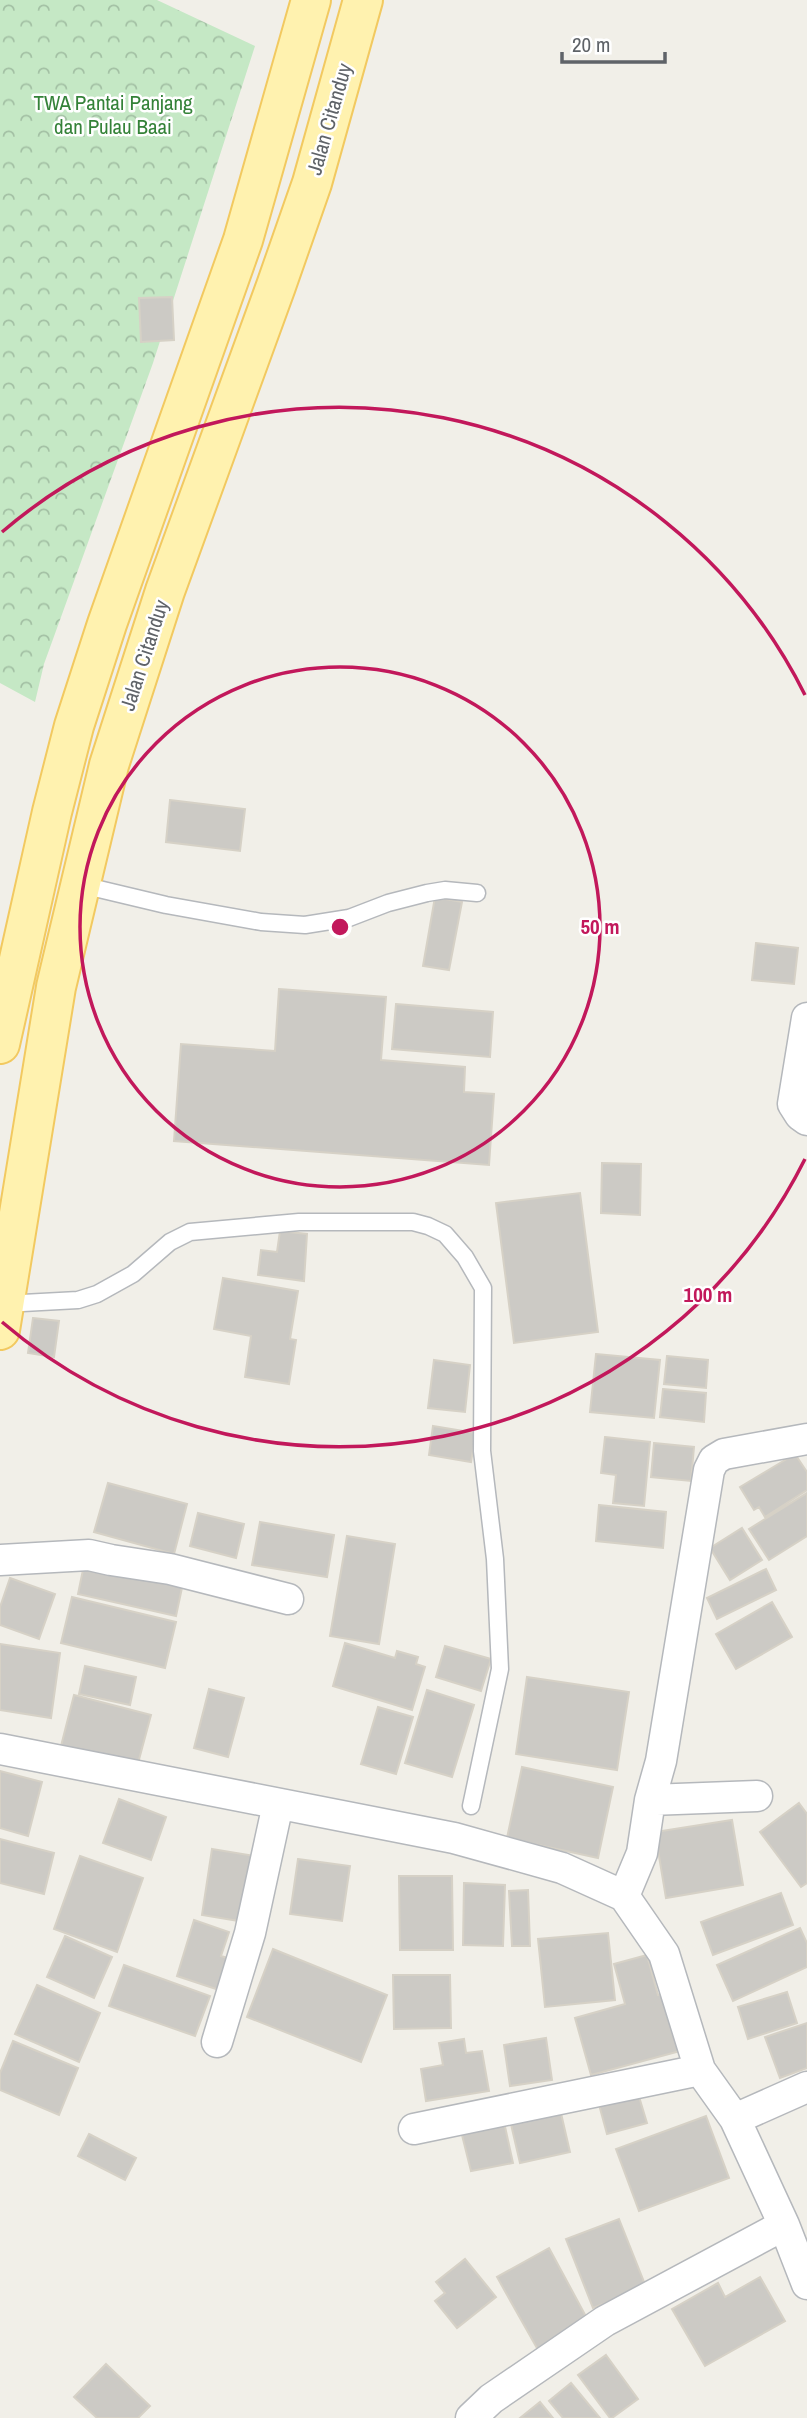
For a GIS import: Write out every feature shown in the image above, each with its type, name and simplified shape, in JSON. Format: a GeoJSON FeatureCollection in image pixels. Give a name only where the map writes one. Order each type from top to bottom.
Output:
{"type":"FeatureCollection","features":[{"type":"Feature","properties":{"kind":"main road","name":"Jalan Citanduy"},"geometry":{"type":"LineString","coordinates":[[0,1044],[74,726],[107,624],[243,240],[311,0]]}},
{"type":"Feature","properties":{"kind":"main road","name":"Jalan Citanduy"},"geometry":{"type":"LineString","coordinates":[[2,1317],[56,987],[110,765],[164,591],[312,183],[363,0]]}},
{"type":"Feature","properties":{"kind":"main road"},"geometry":{"type":"LineString","coordinates":[[150,503],[193,516]]}},
{"type":"Feature","properties":{"kind":"street"},"geometry":{"type":"LineString","coordinates":[[807,1018],[793,1104],[807,1120]]}},
{"type":"Feature","properties":{"kind":"street"},"geometry":{"type":"LineString","coordinates":[[624,1895],[642,1853],[650,1800],[661,1761],[709,1470],[714,1460],[724,1454],[807,1439]]}},
{"type":"Feature","properties":{"kind":"street"},"geometry":{"type":"LineString","coordinates":[[0,1560],[89,1555],[170,1569],[288,1599]]}},
{"type":"Feature","properties":{"kind":"street"},"geometry":{"type":"LineString","coordinates":[[0,1749],[454,1838],[562,1868],[624,1895],[664,1954],[700,2070],[735,2119],[784,2225],[807,2284]]}},
{"type":"Feature","properties":{"kind":"street"},"geometry":{"type":"LineString","coordinates":[[650,1800],[757,1796]]}},
{"type":"Feature","properties":{"kind":"street"},"geometry":{"type":"LineString","coordinates":[[217,2042],[250,1933],[278,1804]]}},
{"type":"Feature","properties":{"kind":"street"},"geometry":{"type":"LineString","coordinates":[[414,2129],[700,2070]]}},
{"type":"Feature","properties":{"kind":"street"},"geometry":{"type":"LineString","coordinates":[[735,2119],[807,2087]]}},
{"type":"Feature","properties":{"kind":"street"},"geometry":{"type":"LineString","coordinates":[[471,2418],[491,2399],[605,2321],[784,2225]]}},
{"type":"Feature","properties":{"kind":"lane"},"geometry":{"type":"LineString","coordinates":[[82,884],[166,905],[261,922],[305,925],[349,918],[388,903],[427,893],[445,890],[477,893]]}},
{"type":"Feature","properties":{"kind":"lane"},"geometry":{"type":"LineString","coordinates":[[2,1317],[97,1294],[134,1273],[170,1242],[190,1232],[299,1222],[413,1222],[445,1234],[483,1288],[482,1451],[495,1559],[500,1669],[471,1806]]}},
{"type":"Feature","properties":{"kind":"green space","name":"TWA Pantai Panjang dan Pulau Baai"},"geometry":{"type":"Polygon","coordinates":[[[0,0],[157,0],[255,46],[153,363],[44,664],[35,702],[0,683],[0,0]]]}},
{"type":"Feature","properties":{"kind":"building"},"geometry":{"type":"Polygon","coordinates":[[[172,297],[174,340],[141,342],[139,298],[172,297]]]}},
{"type":"Feature","properties":{"kind":"building"},"geometry":{"type":"Polygon","coordinates":[[[170,800],[245,809],[240,851],[166,842],[170,800]]]}},
{"type":"Feature","properties":{"kind":"building"},"geometry":{"type":"Polygon","coordinates":[[[435,897],[462,902],[449,970],[423,966],[435,897]]]}},
{"type":"Feature","properties":{"kind":"building"},"geometry":{"type":"Polygon","coordinates":[[[756,943],[798,948],[794,984],[752,980],[756,943]]]}},
{"type":"Feature","properties":{"kind":"building"},"geometry":{"type":"Polygon","coordinates":[[[279,989],[386,997],[381,1060],[465,1067],[464,1092],[494,1094],[489,1165],[174,1141],[181,1044],[275,1051],[279,989]]]}},
{"type":"Feature","properties":{"kind":"building"},"geometry":{"type":"Polygon","coordinates":[[[396,1004],[493,1012],[490,1057],[392,1049],[396,1004]]]}},
{"type":"Feature","properties":{"kind":"building"},"geometry":{"type":"Polygon","coordinates":[[[602,1163],[641,1164],[640,1215],[601,1213],[602,1163]]]}},
{"type":"Feature","properties":{"kind":"building"},"geometry":{"type":"Polygon","coordinates":[[[580,1193],[598,1332],[514,1343],[496,1203],[580,1193]]]}},
{"type":"Feature","properties":{"kind":"building"},"geometry":{"type":"Polygon","coordinates":[[[280,1231],[307,1234],[304,1281],[258,1275],[261,1250],[277,1252],[280,1231]]]}},
{"type":"Feature","properties":{"kind":"building"},"geometry":{"type":"Polygon","coordinates":[[[223,1278],[298,1291],[290,1339],[296,1340],[289,1384],[245,1377],[251,1336],[214,1329],[223,1278]]]}},
{"type":"Feature","properties":{"kind":"building"},"geometry":{"type":"Polygon","coordinates":[[[33,1318],[59,1321],[54,1357],[28,1353],[33,1318]]]}},
{"type":"Feature","properties":{"kind":"building"},"geometry":{"type":"Polygon","coordinates":[[[596,1354],[660,1360],[654,1418],[590,1412],[596,1354]]]}},
{"type":"Feature","properties":{"kind":"building"},"geometry":{"type":"Polygon","coordinates":[[[667,1356],[708,1360],[706,1388],[664,1384],[667,1356]]]}},
{"type":"Feature","properties":{"kind":"building"},"geometry":{"type":"Polygon","coordinates":[[[434,1360],[470,1365],[465,1412],[428,1408],[434,1360]]]}},
{"type":"Feature","properties":{"kind":"building"},"geometry":{"type":"Polygon","coordinates":[[[663,1389],[706,1393],[704,1422],[660,1417],[663,1389]]]}},
{"type":"Feature","properties":{"kind":"building"},"geometry":{"type":"Polygon","coordinates":[[[433,1426],[476,1433],[471,1462],[429,1455],[433,1426]]]}},
{"type":"Feature","properties":{"kind":"building"},"geometry":{"type":"Polygon","coordinates":[[[605,1437],[650,1442],[644,1506],[613,1503],[616,1475],[601,1473],[605,1437]]]}},
{"type":"Feature","properties":{"kind":"building"},"geometry":{"type":"Polygon","coordinates":[[[654,1443],[694,1447],[691,1481],[651,1477],[654,1443]]]}},
{"type":"Feature","properties":{"kind":"building"},"geometry":{"type":"Polygon","coordinates":[[[795,1454],[807,1472],[807,1490],[765,1517],[759,1507],[754,1510],[740,1487],[795,1454]]]}},
{"type":"Feature","properties":{"kind":"building"},"geometry":{"type":"Polygon","coordinates":[[[108,1483],[187,1504],[174,1554],[94,1532],[108,1483]]]}},
{"type":"Feature","properties":{"kind":"building"},"geometry":{"type":"Polygon","coordinates":[[[807,1493],[807,1536],[769,1560],[749,1529],[807,1493]]]}},
{"type":"Feature","properties":{"kind":"building"},"geometry":{"type":"Polygon","coordinates":[[[599,1505],[666,1512],[663,1548],[596,1541],[599,1505]]]}},
{"type":"Feature","properties":{"kind":"building"},"geometry":{"type":"Polygon","coordinates":[[[198,1513],[244,1524],[236,1558],[190,1546],[198,1513]]]}},
{"type":"Feature","properties":{"kind":"building"},"geometry":{"type":"Polygon","coordinates":[[[260,1522],[334,1535],[327,1577],[252,1565],[260,1522]]]}},
{"type":"Feature","properties":{"kind":"building"},"geometry":{"type":"Polygon","coordinates":[[[742,1528],[762,1560],[730,1580],[710,1548],[742,1528]]]}},
{"type":"Feature","properties":{"kind":"building"},"geometry":{"type":"Polygon","coordinates":[[[347,1536],[395,1544],[379,1644],[330,1636],[347,1536]]]}},
{"type":"Feature","properties":{"kind":"building"},"geometry":{"type":"Polygon","coordinates":[[[85,1560],[183,1583],[176,1616],[78,1594],[85,1560]]]}},
{"type":"Feature","properties":{"kind":"building"},"geometry":{"type":"Polygon","coordinates":[[[766,1569],[776,1590],[717,1619],[707,1598],[766,1569]]]}},
{"type":"Feature","properties":{"kind":"building"},"geometry":{"type":"Polygon","coordinates":[[[10,1578],[55,1594],[39,1639],[0,1625],[0,1607],[10,1578]]]}},
{"type":"Feature","properties":{"kind":"building"},"geometry":{"type":"Polygon","coordinates":[[[72,1597],[176,1622],[165,1668],[61,1643],[72,1597]]]}},
{"type":"Feature","properties":{"kind":"building"},"geometry":{"type":"Polygon","coordinates":[[[772,1602],[792,1637],[736,1669],[716,1634],[772,1602]]]}},
{"type":"Feature","properties":{"kind":"building"},"geometry":{"type":"Polygon","coordinates":[[[345,1643],[395,1658],[397,1651],[418,1657],[416,1664],[425,1667],[412,1710],[333,1686],[345,1643]]]}},
{"type":"Feature","properties":{"kind":"building"},"geometry":{"type":"Polygon","coordinates":[[[0,1644],[60,1653],[51,1718],[0,1710],[0,1644]]]}},
{"type":"Feature","properties":{"kind":"building"},"geometry":{"type":"Polygon","coordinates":[[[445,1646],[491,1659],[481,1691],[436,1677],[445,1646]]]}},
{"type":"Feature","properties":{"kind":"building"},"geometry":{"type":"Polygon","coordinates":[[[85,1666],[136,1677],[130,1705],[79,1694],[85,1666]]]}},
{"type":"Feature","properties":{"kind":"building"},"geometry":{"type":"Polygon","coordinates":[[[527,1677],[629,1692],[617,1770],[516,1754],[527,1677]]]}},
{"type":"Feature","properties":{"kind":"building"},"geometry":{"type":"Polygon","coordinates":[[[209,1689],[244,1698],[228,1757],[194,1748],[209,1689]]]}},
{"type":"Feature","properties":{"kind":"building"},"geometry":{"type":"Polygon","coordinates":[[[427,1690],[474,1705],[452,1777],[405,1763],[427,1690]]]}},
{"type":"Feature","properties":{"kind":"building"},"geometry":{"type":"Polygon","coordinates":[[[74,1695],[151,1715],[137,1767],[61,1746],[74,1695]]]}},
{"type":"Feature","properties":{"kind":"building"},"geometry":{"type":"Polygon","coordinates":[[[378,1707],[413,1717],[396,1774],[361,1764],[378,1707]]]}},
{"type":"Feature","properties":{"kind":"building"},"geometry":{"type":"Polygon","coordinates":[[[522,1767],[613,1787],[598,1858],[507,1838],[522,1767]]]}},
{"type":"Feature","properties":{"kind":"building"},"geometry":{"type":"Polygon","coordinates":[[[0,1771],[42,1782],[28,1836],[0,1828],[0,1771]]]}},
{"type":"Feature","properties":{"kind":"building"},"geometry":{"type":"Polygon","coordinates":[[[119,1799],[166,1817],[151,1860],[103,1843],[119,1799]]]}},
{"type":"Feature","properties":{"kind":"building"},"geometry":{"type":"Polygon","coordinates":[[[799,1803],[807,1814],[807,1883],[801,1887],[760,1832],[799,1803]]]}},
{"type":"Feature","properties":{"kind":"building"},"geometry":{"type":"Polygon","coordinates":[[[732,1820],[743,1885],[666,1898],[655,1832],[732,1820]]]}},
{"type":"Feature","properties":{"kind":"building"},"geometry":{"type":"Polygon","coordinates":[[[0,1839],[54,1853],[44,1894],[0,1883],[0,1839]]]}},
{"type":"Feature","properties":{"kind":"building"},"geometry":{"type":"Polygon","coordinates":[[[212,1849],[255,1856],[245,1922],[202,1915],[212,1849]]]}},
{"type":"Feature","properties":{"kind":"building"},"geometry":{"type":"Polygon","coordinates":[[[80,1856],[143,1878],[117,1952],[54,1929],[80,1856]]]}},
{"type":"Feature","properties":{"kind":"building"},"geometry":{"type":"Polygon","coordinates":[[[298,1859],[350,1866],[342,1921],[290,1914],[298,1859]]]}},
{"type":"Feature","properties":{"kind":"building"},"geometry":{"type":"Polygon","coordinates":[[[399,1876],[452,1876],[453,1950],[400,1950],[399,1876]]]}},
{"type":"Feature","properties":{"kind":"building"},"geometry":{"type":"Polygon","coordinates":[[[464,1883],[505,1885],[503,1946],[463,1945],[464,1883]]]}},
{"type":"Feature","properties":{"kind":"building"},"geometry":{"type":"Polygon","coordinates":[[[528,1890],[530,1946],[512,1946],[509,1891],[528,1890]]]}},
{"type":"Feature","properties":{"kind":"building"},"geometry":{"type":"Polygon","coordinates":[[[781,1893],[793,1925],[713,1955],[701,1922],[781,1893]]]}},
{"type":"Feature","properties":{"kind":"building"},"geometry":{"type":"Polygon","coordinates":[[[194,1920],[229,1932],[221,1956],[234,1960],[225,1992],[177,1976],[194,1920]]]}},
{"type":"Feature","properties":{"kind":"building"},"geometry":{"type":"Polygon","coordinates":[[[800,1928],[807,1943],[807,1967],[733,2001],[717,1965],[800,1928]]]}},
{"type":"Feature","properties":{"kind":"building"},"geometry":{"type":"Polygon","coordinates":[[[608,1933],[615,2000],[545,2007],[538,1939],[608,1933]]]}},
{"type":"Feature","properties":{"kind":"building"},"geometry":{"type":"Polygon","coordinates":[[[65,1936],[112,1957],[94,1998],[47,1977],[65,1936]]]}},
{"type":"Feature","properties":{"kind":"building"},"geometry":{"type":"Polygon","coordinates":[[[273,1949],[387,1995],[361,2062],[247,2017],[273,1949]]]}},
{"type":"Feature","properties":{"kind":"building"},"geometry":{"type":"Polygon","coordinates":[[[647,1955],[658,1995],[663,1994],[680,2051],[591,2075],[575,2018],[625,2004],[614,1964],[647,1955]]]}},
{"type":"Feature","properties":{"kind":"building"},"geometry":{"type":"Polygon","coordinates":[[[124,1965],[210,1996],[195,2036],[109,2006],[124,1965]]]}},
{"type":"Feature","properties":{"kind":"building"},"geometry":{"type":"Polygon","coordinates":[[[393,1975],[450,1975],[451,2028],[394,2029],[393,1975]]]}},
{"type":"Feature","properties":{"kind":"building"},"geometry":{"type":"Polygon","coordinates":[[[37,1985],[100,2013],[79,2062],[15,2034],[37,1985]]]}},
{"type":"Feature","properties":{"kind":"building"},"geometry":{"type":"Polygon","coordinates":[[[787,1992],[797,2023],[748,2039],[738,2007],[787,1992]]]}},
{"type":"Feature","properties":{"kind":"building"},"geometry":{"type":"Polygon","coordinates":[[[807,2023],[807,2068],[780,2078],[765,2037],[807,2023]]]}},
{"type":"Feature","properties":{"kind":"building"},"geometry":{"type":"Polygon","coordinates":[[[546,2038],[552,2080],[510,2086],[504,2045],[546,2038]]]}},
{"type":"Feature","properties":{"kind":"building"},"geometry":{"type":"Polygon","coordinates":[[[464,2039],[466,2053],[482,2051],[489,2091],[426,2101],[421,2069],[443,2065],[439,2043],[464,2039]]]}},
{"type":"Feature","properties":{"kind":"building"},"geometry":{"type":"Polygon","coordinates":[[[13,2041],[78,2068],[59,2115],[0,2090],[0,2073],[13,2041]]]}},
{"type":"Feature","properties":{"kind":"building"},"geometry":{"type":"Polygon","coordinates":[[[637,2090],[647,2123],[607,2134],[598,2101],[637,2090]]]}},
{"type":"Feature","properties":{"kind":"building"},"geometry":{"type":"Polygon","coordinates":[[[560,2109],[570,2152],[520,2163],[510,2120],[560,2109]]]}},
{"type":"Feature","properties":{"kind":"building"},"geometry":{"type":"Polygon","coordinates":[[[706,2116],[729,2178],[639,2211],[616,2149],[706,2116]]]}},
{"type":"Feature","properties":{"kind":"building"},"geometry":{"type":"Polygon","coordinates":[[[504,2122],[513,2163],[471,2171],[461,2131],[504,2122]]]}},
{"type":"Feature","properties":{"kind":"building"},"geometry":{"type":"Polygon","coordinates":[[[89,2134],[136,2158],[125,2180],[78,2156],[89,2134]]]}},
{"type":"Feature","properties":{"kind":"building"},"geometry":{"type":"Polygon","coordinates":[[[619,2219],[646,2287],[593,2308],[566,2239],[619,2219]]]}},
{"type":"Feature","properties":{"kind":"building"},"geometry":{"type":"Polygon","coordinates":[[[549,2248],[589,2322],[538,2350],[497,2277],[549,2248]]]}},
{"type":"Feature","properties":{"kind":"building"},"geometry":{"type":"Polygon","coordinates":[[[465,2259],[496,2297],[457,2328],[435,2301],[445,2293],[436,2282],[465,2259]]]}},
{"type":"Feature","properties":{"kind":"building"},"geometry":{"type":"Polygon","coordinates":[[[760,2277],[785,2321],[705,2366],[672,2309],[718,2283],[725,2297],[760,2277]]]}},
{"type":"Feature","properties":{"kind":"building"},"geometry":{"type":"Polygon","coordinates":[[[606,2355],[638,2399],[612,2418],[578,2375],[606,2355]]]}},
{"type":"Feature","properties":{"kind":"building"},"geometry":{"type":"Polygon","coordinates":[[[106,2364],[150,2406],[138,2418],[97,2418],[74,2397],[106,2364]]]}},
{"type":"Feature","properties":{"kind":"building"},"geometry":{"type":"Polygon","coordinates":[[[571,2383],[600,2418],[563,2418],[549,2401],[571,2383]]]}},
{"type":"Feature","properties":{"kind":"building"},"geometry":{"type":"Polygon","coordinates":[[[540,2402],[553,2418],[520,2418],[540,2402]]]}}]}
